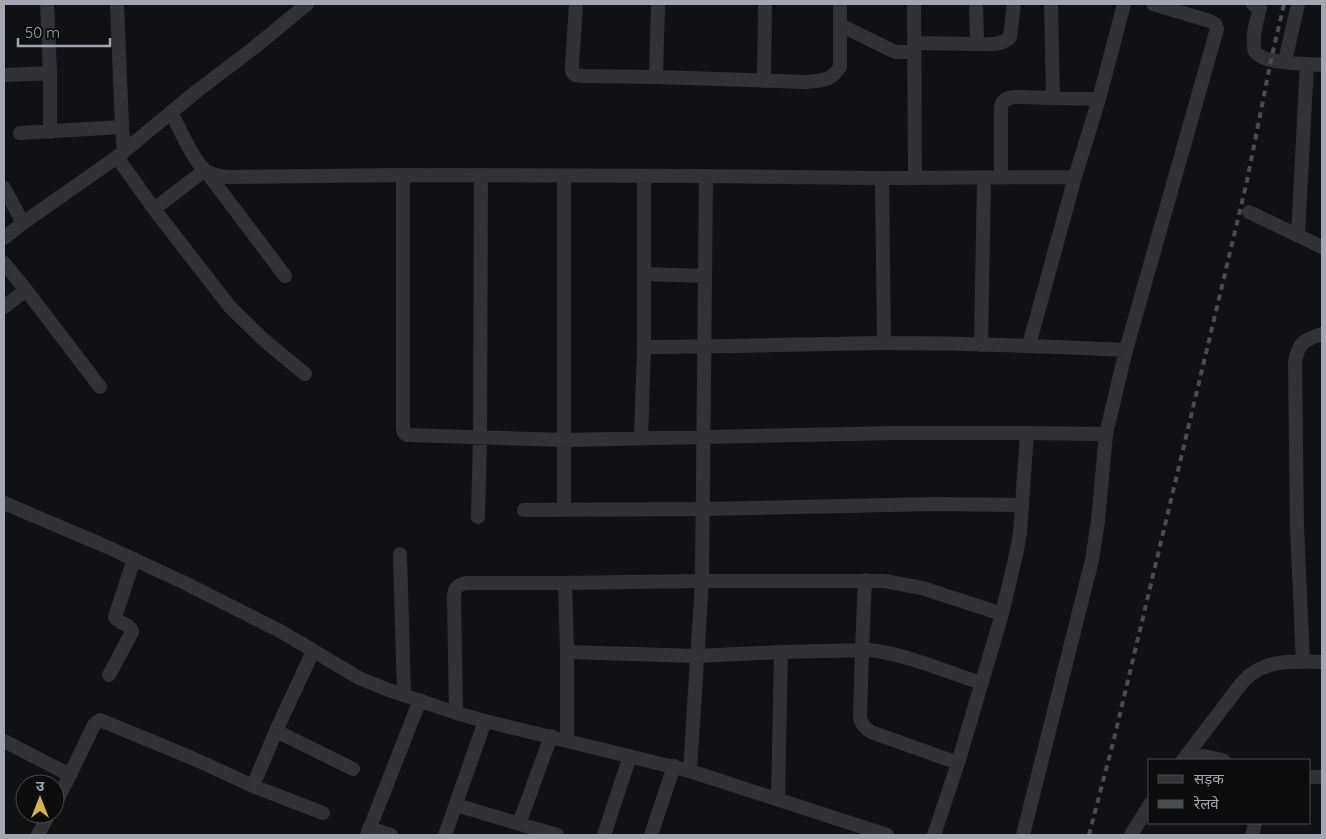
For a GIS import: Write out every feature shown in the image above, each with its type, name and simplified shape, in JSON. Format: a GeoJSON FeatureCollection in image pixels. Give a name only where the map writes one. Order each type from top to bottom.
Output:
{"type":"FeatureCollection","features":[{"type":"Feature","properties":{"kind":"street"},"geometry":{"type":"LineString","coordinates":[[47,4],[50,132]]}},
{"type":"Feature","properties":{"kind":"street"},"geometry":{"type":"LineString","coordinates":[[117,4],[122,127],[121,154],[154,209],[230,307],[259,336],[305,374]]}},
{"type":"Feature","properties":{"kind":"street"},"geometry":{"type":"LineString","coordinates":[[576,4],[572,65],[572,71],[575,75],[807,82],[824,80],[835,75],[840,67],[840,4]]}},
{"type":"Feature","properties":{"kind":"street"},"geometry":{"type":"LineString","coordinates":[[656,77],[658,4]]}},
{"type":"Feature","properties":{"kind":"street"},"geometry":{"type":"LineString","coordinates":[[764,80],[765,4]]}},
{"type":"Feature","properties":{"kind":"street"},"geometry":{"type":"LineString","coordinates":[[914,4],[915,177]]}},
{"type":"Feature","properties":{"kind":"street"},"geometry":{"type":"LineString","coordinates":[[976,4],[976,44]]}},
{"type":"Feature","properties":{"kind":"street"},"geometry":{"type":"LineString","coordinates":[[840,25],[891,50],[902,52],[914,47],[1000,43],[1007,41],[1010,37],[1014,4]]}},
{"type":"Feature","properties":{"kind":"street"},"geometry":{"type":"LineString","coordinates":[[1051,4],[1053,98]]}},
{"type":"Feature","properties":{"kind":"street"},"geometry":{"type":"LineString","coordinates":[[1029,346],[1124,4]]}},
{"type":"Feature","properties":{"kind":"street"},"geometry":{"type":"LineString","coordinates":[[1023,835],[1092,560],[1098,522],[1106,434],[1126,350],[1217,29],[1215,24],[1210,21],[1153,4]]}},
{"type":"Feature","properties":{"kind":"street"},"geometry":{"type":"LineString","coordinates":[[1285,61],[1298,4]]}},
{"type":"Feature","properties":{"kind":"street"},"geometry":{"type":"LineString","coordinates":[[4,238],[121,154],[196,91],[255,47],[304,5]]}},
{"type":"Feature","properties":{"kind":"street"},"geometry":{"type":"LineString","coordinates":[[1258,5],[1254,46],[1255,52],[1260,57],[1271,60],[1322,65]]}},
{"type":"Feature","properties":{"kind":"street"},"geometry":{"type":"LineString","coordinates":[[1298,235],[1308,64]]}},
{"type":"Feature","properties":{"kind":"street"},"geometry":{"type":"LineString","coordinates":[[4,75],[50,73]]}},
{"type":"Feature","properties":{"kind":"street"},"geometry":{"type":"LineString","coordinates":[[1001,177],[1001,108],[1002,102],[1007,98],[1099,99]]}},
{"type":"Feature","properties":{"kind":"street"},"geometry":{"type":"LineString","coordinates":[[171,112],[198,162],[285,276]]}},
{"type":"Feature","properties":{"kind":"street"},"geometry":{"type":"LineString","coordinates":[[20,133],[122,127]]}},
{"type":"Feature","properties":{"kind":"street"},"geometry":{"type":"LineString","coordinates":[[205,170],[214,175],[227,177],[403,175],[882,178],[1075,177]]}},
{"type":"Feature","properties":{"kind":"street"},"geometry":{"type":"LineString","coordinates":[[154,209],[205,170]]}},
{"type":"Feature","properties":{"kind":"street"},"geometry":{"type":"LineString","coordinates":[[403,175],[404,432],[407,435],[565,440],[895,433],[1106,434]]}},
{"type":"Feature","properties":{"kind":"street"},"geometry":{"type":"LineString","coordinates":[[478,517],[481,176]]}},
{"type":"Feature","properties":{"kind":"street"},"geometry":{"type":"LineString","coordinates":[[641,438],[644,347],[644,176]]}},
{"type":"Feature","properties":{"kind":"street"},"geometry":{"type":"LineString","coordinates":[[690,771],[702,581],[706,176]]}},
{"type":"Feature","properties":{"kind":"street"},"geometry":{"type":"LineString","coordinates":[[564,177],[564,509]]}},
{"type":"Feature","properties":{"kind":"street"},"geometry":{"type":"LineString","coordinates":[[882,178],[884,343]]}},
{"type":"Feature","properties":{"kind":"street"},"geometry":{"type":"LineString","coordinates":[[981,345],[984,178]]}},
{"type":"Feature","properties":{"kind":"street"},"geometry":{"type":"LineString","coordinates":[[4,188],[23,223]]}},
{"type":"Feature","properties":{"kind":"street"},"geometry":{"type":"LineString","coordinates":[[1249,212],[1322,247]]}},
{"type":"Feature","properties":{"kind":"street"},"geometry":{"type":"LineString","coordinates":[[4,263],[100,387]]}},
{"type":"Feature","properties":{"kind":"street"},"geometry":{"type":"LineString","coordinates":[[644,274],[705,276]]}},
{"type":"Feature","properties":{"kind":"street"},"geometry":{"type":"LineString","coordinates":[[4,307],[26,290]]}},
{"type":"Feature","properties":{"kind":"street"},"geometry":{"type":"LineString","coordinates":[[1303,662],[1297,527],[1294,363],[1299,346],[1305,341],[1322,334]]}},
{"type":"Feature","properties":{"kind":"street"},"geometry":{"type":"LineString","coordinates":[[644,347],[884,343],[1126,350]]}},
{"type":"Feature","properties":{"kind":"street"},"geometry":{"type":"LineString","coordinates":[[934,835],[958,763],[1002,614],[1017,550],[1027,433]]}},
{"type":"Feature","properties":{"kind":"street"},"geometry":{"type":"LineString","coordinates":[[4,502],[183,582],[282,632],[359,678],[404,695],[485,721],[674,766],[778,800],[864,832],[887,835]]}},
{"type":"Feature","properties":{"kind":"street"},"geometry":{"type":"LineString","coordinates":[[524,510],[703,509],[935,504],[1021,505]]}},
{"type":"Feature","properties":{"kind":"street"},"geometry":{"type":"LineString","coordinates":[[400,554],[404,695]]}},
{"type":"Feature","properties":{"kind":"street"},"geometry":{"type":"LineString","coordinates":[[109,675],[132,632],[132,629],[116,617],[134,559]]}},
{"type":"Feature","properties":{"kind":"street"},"geometry":{"type":"LineString","coordinates":[[865,580],[860,718],[863,725],[866,729],[958,763]]}},
{"type":"Feature","properties":{"kind":"street"},"geometry":{"type":"LineString","coordinates":[[456,712],[455,589],[459,584],[884,581],[908,584],[1002,614]]}},
{"type":"Feature","properties":{"kind":"street"},"geometry":{"type":"LineString","coordinates":[[564,584],[567,652],[567,740]]}},
{"type":"Feature","properties":{"kind":"street"},"geometry":{"type":"LineString","coordinates":[[567,652],[697,656],[862,650],[885,652],[981,683]]}},
{"type":"Feature","properties":{"kind":"street"},"geometry":{"type":"LineString","coordinates":[[253,786],[313,651]]}},
{"type":"Feature","properties":{"kind":"street"},"geometry":{"type":"LineString","coordinates":[[778,800],[781,652]]}},
{"type":"Feature","properties":{"kind":"street"},"geometry":{"type":"LineString","coordinates":[[1186,757],[1241,684],[1253,673],[1267,666],[1283,663],[1322,662]]}},
{"type":"Feature","properties":{"kind":"street"},"geometry":{"type":"LineString","coordinates":[[391,835],[368,832],[420,700]]}},
{"type":"Feature","properties":{"kind":"street"},"geometry":{"type":"LineString","coordinates":[[65,785],[94,725],[100,720],[192,758],[253,786],[323,813]]}},
{"type":"Feature","properties":{"kind":"street"},"geometry":{"type":"LineString","coordinates":[[445,835],[485,721]]}},
{"type":"Feature","properties":{"kind":"street"},"geometry":{"type":"LineString","coordinates":[[276,731],[353,769]]}},
{"type":"Feature","properties":{"kind":"street"},"geometry":{"type":"LineString","coordinates":[[519,824],[551,736]]}},
{"type":"Feature","properties":{"kind":"street"},"geometry":{"type":"LineString","coordinates":[[4,741],[70,775]]}},
{"type":"Feature","properties":{"kind":"street"},"geometry":{"type":"LineString","coordinates":[[604,835],[630,756]]}},
{"type":"Feature","properties":{"kind":"street"},"geometry":{"type":"LineString","coordinates":[[1186,757],[1210,759]]}},
{"type":"Feature","properties":{"kind":"street"},"geometry":{"type":"LineString","coordinates":[[651,835],[674,766]]}},
{"type":"Feature","properties":{"kind":"street"},"geometry":{"type":"LineString","coordinates":[[456,805],[557,835]]}},
{"type":"Feature","properties":{"kind":"street"},"geometry":{"type":"LineString","coordinates":[[1131,835],[1148,807]]}},
{"type":"Feature","properties":{"kind":"street"},"geometry":{"type":"LineString","coordinates":[[38,835],[44,824]]}},
{"type":"Feature","properties":{"kind":"railway"},"geometry":{"type":"LineString","coordinates":[[1089,835],[1114,739],[1247,181],[1284,4]]}}]}
